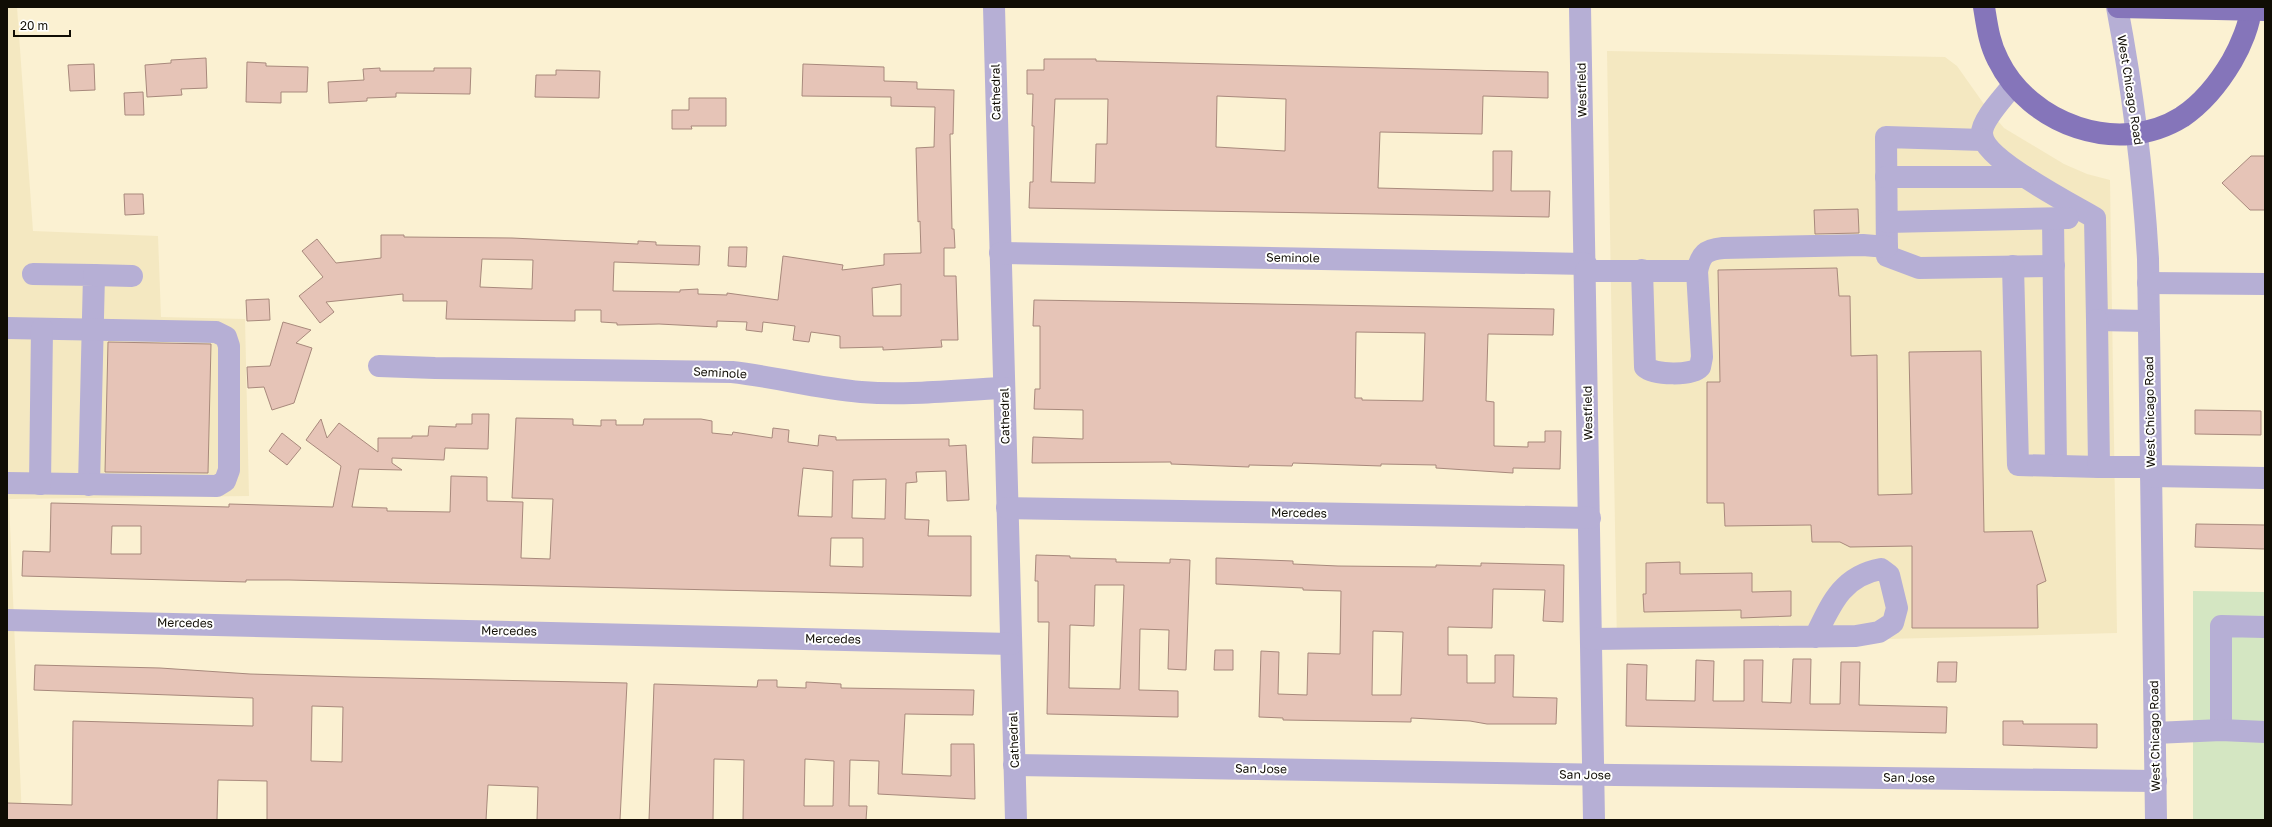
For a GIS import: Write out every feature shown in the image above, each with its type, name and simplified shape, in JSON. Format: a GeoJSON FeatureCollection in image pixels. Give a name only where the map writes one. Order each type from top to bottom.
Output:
{"type":"FeatureCollection","features":[{"type":"Feature","properties":{"kind":"main road"},"geometry":{"type":"LineString","coordinates":[[1984,7],[1988,32],[1997,58],[2013,85],[2031,103],[2052,118],[2066,124],[2107,134],[2137,132],[2161,126],[2181,117],[2208,94],[2224,75],[2236,55],[2255,9],[2117,7]]}},
{"type":"Feature","properties":{"kind":"street","name":"Westfield"},"geometry":{"type":"LineString","coordinates":[[1580,7],[1586,267],[1594,820]]}},
{"type":"Feature","properties":{"kind":"street","name":"West Chicago Road"},"geometry":{"type":"LineString","coordinates":[[2117,7],[2130,77],[2144,195],[2148,283],[2156,820]]}},
{"type":"Feature","properties":{"kind":"street","name":"Cathedral"},"geometry":{"type":"LineString","coordinates":[[994,10],[1016,820]]}},
{"type":"Feature","properties":{"kind":"street"},"geometry":{"type":"LineString","coordinates":[[2013,85],[1986,120],[1982,132],[1983,140],[1991,151],[2025,177],[2095,218]]}},
{"type":"Feature","properties":{"kind":"street"},"geometry":{"type":"LineString","coordinates":[[1983,140],[1886,137],[1887,256],[1919,268],[2054,266]]}},
{"type":"Feature","properties":{"kind":"street"},"geometry":{"type":"LineString","coordinates":[[1886,177],[2025,177]]}},
{"type":"Feature","properties":{"kind":"street"},"geometry":{"type":"LineString","coordinates":[[1887,222],[2095,218]]}},
{"type":"Feature","properties":{"kind":"street"},"geometry":{"type":"LineString","coordinates":[[2095,218],[2099,467]]}},
{"type":"Feature","properties":{"kind":"street"},"geometry":{"type":"LineString","coordinates":[[2052,219],[2054,266],[2056,466]]}},
{"type":"Feature","properties":{"kind":"street"},"geometry":{"type":"LineString","coordinates":[[1642,270],[1645,367],[1651,372],[1690,373],[1700,366],[1702,357],[1697,271],[1700,259],[1710,249],[1863,246],[1887,247]]}},
{"type":"Feature","properties":{"kind":"street","name":"Seminole"},"geometry":{"type":"LineString","coordinates":[[1000,253],[1697,271]]}},
{"type":"Feature","properties":{"kind":"street"},"geometry":{"type":"LineString","coordinates":[[2013,266],[2018,465],[2099,467],[2151,472],[2265,478]]}},
{"type":"Feature","properties":{"kind":"street"},"geometry":{"type":"LineString","coordinates":[[33,274],[132,276]]}},
{"type":"Feature","properties":{"kind":"street"},"geometry":{"type":"LineString","coordinates":[[89,485],[94,276]]}},
{"type":"Feature","properties":{"kind":"street"},"geometry":{"type":"LineString","coordinates":[[2148,283],[2265,284]]}},
{"type":"Feature","properties":{"kind":"street"},"geometry":{"type":"LineString","coordinates":[[2097,320],[2148,321]]}},
{"type":"Feature","properties":{"kind":"street"},"geometry":{"type":"LineString","coordinates":[[7,328],[216,332],[226,337],[229,346],[229,470],[225,480],[216,486],[7,484]]}},
{"type":"Feature","properties":{"kind":"street"},"geometry":{"type":"LineString","coordinates":[[40,484],[42,329]]}},
{"type":"Feature","properties":{"kind":"street","name":"Seminole"},"geometry":{"type":"LineString","coordinates":[[379,366],[732,372],[766,376],[827,388],[863,392],[1004,388]]}},
{"type":"Feature","properties":{"kind":"street","name":"Mercedes"},"geometry":{"type":"LineString","coordinates":[[1007,508],[1590,518]]}},
{"type":"Feature","properties":{"kind":"street","name":"Mercedes"},"geometry":{"type":"LineString","coordinates":[[7,614],[1011,644]]}},
{"type":"Feature","properties":{"kind":"street"},"geometry":{"type":"LineString","coordinates":[[2221,730],[2221,626],[2265,627]]}},
{"type":"Feature","properties":{"kind":"street"},"geometry":{"type":"LineString","coordinates":[[1591,639],[1815,637]]}},
{"type":"Feature","properties":{"kind":"street"},"geometry":{"type":"LineString","coordinates":[[2155,733],[2221,730],[2265,732]]}},
{"type":"Feature","properties":{"kind":"street","name":"San Jose"},"geometry":{"type":"LineString","coordinates":[[1014,764],[1593,774],[2156,781]]}},
{"type":"Feature","properties":{"kind":"shaded area"},"geometry":{"type":"Polygon","coordinates":[[[7,7],[17,7],[33,231],[158,236],[161,317],[245,319],[249,496],[9,499],[22,820],[7,820],[7,7]]]}},
{"type":"Feature","properties":{"kind":"shaded area"},"geometry":{"type":"Polygon","coordinates":[[[1607,51],[1945,57],[1957,66],[1986,107],[2004,128],[2064,164],[2087,174],[2110,180],[2117,633],[1617,646],[1607,51]]]}},
{"type":"Feature","properties":{"kind":"green space"},"geometry":{"type":"Polygon","coordinates":[[[2193,591],[2265,592],[2265,820],[2193,820],[2193,591]]]}},
{"type":"Feature","properties":{"kind":"building"},"geometry":{"type":"Polygon","coordinates":[[[206,58],[207,88],[181,89],[182,95],[147,97],[145,65],[171,63],[171,60],[206,58]]]}},
{"type":"Feature","properties":{"kind":"building"},"geometry":{"type":"Polygon","coordinates":[[[1044,59],[1096,59],[1096,61],[1548,72],[1548,98],[1483,96],[1482,134],[1380,132],[1378,188],[1493,191],[1493,151],[1512,151],[1511,191],[1550,191],[1549,217],[1029,208],[1030,182],[1033,182],[1034,126],[1032,126],[1033,94],[1027,94],[1027,70],[1044,70],[1044,59]],[[1217,96],[1216,147],[1285,151],[1286,99],[1217,96]],[[1055,99],[1051,182],[1095,183],[1096,144],[1107,144],[1108,99],[1055,99]]]}},
{"type":"Feature","properties":{"kind":"building"},"geometry":{"type":"Polygon","coordinates":[[[247,62],[266,63],[266,66],[308,67],[307,92],[281,92],[281,103],[246,102],[247,62]]]}},
{"type":"Feature","properties":{"kind":"building"},"geometry":{"type":"Polygon","coordinates":[[[94,64],[95,90],[70,91],[68,65],[94,64]]]}},
{"type":"Feature","properties":{"kind":"building"},"geometry":{"type":"Polygon","coordinates":[[[803,64],[884,67],[884,81],[917,82],[917,89],[954,90],[953,134],[950,134],[952,229],[954,229],[955,248],[944,248],[944,276],[956,276],[958,340],[941,340],[942,347],[883,350],[883,347],[840,348],[840,336],[811,332],[809,342],[793,340],[795,326],[763,322],[762,332],[746,330],[747,322],[717,321],[717,327],[659,324],[617,325],[617,323],[601,322],[601,310],[575,310],[575,321],[446,319],[447,301],[403,301],[403,294],[326,302],[334,312],[320,323],[299,296],[323,277],[302,251],[317,239],[336,263],[381,258],[381,235],[404,235],[404,237],[512,238],[638,244],[638,241],[656,242],[656,245],[700,246],[699,265],[614,262],[613,291],[680,292],[680,290],[698,289],[698,294],[727,295],[727,293],[778,300],[783,256],[843,265],[842,270],[884,265],[884,254],[921,253],[920,221],[918,222],[916,148],[934,147],[935,107],[891,106],[891,97],[802,96],[803,64]],[[482,259],[480,287],[532,289],[533,260],[482,259]],[[901,284],[872,288],[873,316],[901,316],[901,284]]]}},
{"type":"Feature","properties":{"kind":"building"},"geometry":{"type":"Polygon","coordinates":[[[380,68],[380,71],[434,71],[434,68],[471,68],[470,94],[396,93],[396,97],[367,98],[367,101],[329,103],[328,82],[364,80],[363,69],[380,68]]]}},
{"type":"Feature","properties":{"kind":"building"},"geometry":{"type":"Polygon","coordinates":[[[556,70],[600,71],[599,98],[535,97],[536,75],[556,75],[556,70]]]}},
{"type":"Feature","properties":{"kind":"building"},"geometry":{"type":"Polygon","coordinates":[[[143,92],[144,115],[125,115],[124,93],[143,92]]]}},
{"type":"Feature","properties":{"kind":"building"},"geometry":{"type":"Polygon","coordinates":[[[689,98],[726,98],[726,126],[691,126],[692,129],[672,129],[672,110],[689,110],[689,98]]]}},
{"type":"Feature","properties":{"kind":"building"},"geometry":{"type":"Polygon","coordinates":[[[2251,156],[2265,156],[2265,210],[2250,210],[2222,183],[2251,156]]]}},
{"type":"Feature","properties":{"kind":"building"},"geometry":{"type":"Polygon","coordinates":[[[124,194],[143,194],[144,214],[125,215],[124,194]]]}},
{"type":"Feature","properties":{"kind":"building"},"geometry":{"type":"Polygon","coordinates":[[[1858,209],[1859,233],[1815,234],[1814,210],[1858,209]]]}},
{"type":"Feature","properties":{"kind":"building"},"geometry":{"type":"Polygon","coordinates":[[[729,247],[747,247],[746,267],[728,266],[729,247]]]}},
{"type":"Feature","properties":{"kind":"building"},"geometry":{"type":"Polygon","coordinates":[[[1837,268],[1839,296],[1850,296],[1851,356],[1877,355],[1878,495],[1912,494],[1909,352],[1981,351],[1984,532],[2032,531],[2046,581],[2037,585],[2038,628],[1912,628],[1912,546],[1850,547],[1840,542],[1812,542],[1811,525],[1725,526],[1724,503],[1707,503],[1707,382],[1720,382],[1718,270],[1837,268]]]}},
{"type":"Feature","properties":{"kind":"building"},"geometry":{"type":"Polygon","coordinates":[[[269,299],[270,320],[247,321],[246,300],[269,299]]]}},
{"type":"Feature","properties":{"kind":"building"},"geometry":{"type":"Polygon","coordinates":[[[1034,300],[1554,309],[1553,335],[1488,334],[1486,401],[1494,402],[1494,446],[1528,447],[1528,442],[1545,442],[1545,431],[1561,431],[1560,469],[1513,468],[1513,473],[1436,468],[1436,465],[1381,464],[1381,466],[1293,463],[1292,466],[1249,465],[1249,467],[1171,464],[1171,462],[1032,463],[1033,437],[1083,439],[1083,410],[1034,409],[1035,389],[1040,389],[1040,326],[1033,326],[1034,300]],[[1356,332],[1355,398],[1362,398],[1362,400],[1423,401],[1425,333],[1356,332]]]}},
{"type":"Feature","properties":{"kind":"building"},"geometry":{"type":"Polygon","coordinates":[[[283,322],[311,330],[296,343],[312,348],[294,403],[272,410],[264,387],[248,388],[247,367],[270,366],[283,322]]]}},
{"type":"Feature","properties":{"kind":"building"},"geometry":{"type":"Polygon","coordinates":[[[108,342],[211,344],[208,473],[105,472],[108,342]]]}},
{"type":"Feature","properties":{"kind":"building"},"geometry":{"type":"Polygon","coordinates":[[[2195,410],[2261,411],[2261,435],[2195,434],[2195,410]]]}},
{"type":"Feature","properties":{"kind":"building"},"geometry":{"type":"Polygon","coordinates":[[[472,414],[489,414],[488,449],[445,448],[444,460],[392,458],[392,463],[402,470],[359,469],[352,507],[387,508],[387,511],[450,512],[451,476],[487,477],[487,501],[523,502],[521,558],[550,559],[553,499],[512,498],[516,418],[573,419],[573,425],[601,426],[601,420],[616,420],[616,425],[643,425],[644,419],[701,419],[712,421],[712,433],[732,435],[733,432],[772,438],[773,428],[789,430],[788,442],[818,446],[819,435],[836,437],[836,440],[949,439],[949,446],[966,445],[969,500],[947,501],[946,471],[916,472],[917,482],[906,483],[905,519],[929,520],[928,536],[971,536],[971,596],[289,580],[246,580],[246,582],[22,576],[23,551],[50,552],[51,503],[229,507],[229,504],[333,507],[341,466],[306,440],[321,419],[327,438],[339,423],[378,452],[378,438],[412,438],[412,436],[428,436],[429,426],[456,427],[456,424],[472,424],[472,414]],[[803,468],[798,516],[832,517],[833,471],[803,468]],[[886,479],[853,480],[852,518],[885,519],[886,479]],[[112,526],[111,554],[141,554],[141,526],[112,526]],[[831,538],[830,566],[863,567],[863,538],[831,538]]]}},
{"type":"Feature","properties":{"kind":"building"},"geometry":{"type":"Polygon","coordinates":[[[282,433],[301,448],[287,465],[269,451],[282,433]]]}},
{"type":"Feature","properties":{"kind":"building"},"geometry":{"type":"Polygon","coordinates":[[[2196,524],[2265,525],[2265,549],[2195,547],[2196,524]]]}},
{"type":"Feature","properties":{"kind":"building"},"geometry":{"type":"Polygon","coordinates":[[[1036,555],[1070,556],[1070,558],[1116,559],[1116,562],[1170,563],[1170,559],[1190,560],[1186,670],[1168,669],[1169,630],[1140,629],[1139,690],[1178,691],[1178,717],[1047,714],[1049,622],[1038,622],[1038,581],[1035,581],[1036,555]],[[1095,585],[1094,626],[1070,625],[1069,688],[1120,689],[1124,585],[1095,585]]]}},
{"type":"Feature","properties":{"kind":"building"},"geometry":{"type":"Polygon","coordinates":[[[1216,558],[1293,561],[1293,564],[1338,566],[1436,567],[1436,565],[1481,566],[1481,563],[1564,565],[1563,622],[1543,621],[1545,590],[1493,589],[1492,628],[1448,627],[1448,655],[1467,655],[1467,683],[1495,683],[1495,655],[1514,655],[1513,697],[1557,698],[1556,724],[1487,724],[1470,721],[1411,718],[1411,722],[1283,720],[1283,718],[1259,717],[1261,651],[1279,652],[1278,694],[1307,695],[1308,653],[1340,654],[1341,591],[1216,584],[1216,558]],[[1373,631],[1372,695],[1401,695],[1403,632],[1373,631]]]}},
{"type":"Feature","properties":{"kind":"building"},"geometry":{"type":"Polygon","coordinates":[[[1680,562],[1680,574],[1752,573],[1752,592],[1791,591],[1791,616],[1741,618],[1741,610],[1644,612],[1643,594],[1646,594],[1646,563],[1680,562]]]}},
{"type":"Feature","properties":{"kind":"building"},"geometry":{"type":"Polygon","coordinates":[[[1215,650],[1233,650],[1233,670],[1214,670],[1215,650]]]}},
{"type":"Feature","properties":{"kind":"building"},"geometry":{"type":"Polygon","coordinates":[[[1793,659],[1811,659],[1810,704],[1840,704],[1841,662],[1860,662],[1859,705],[1947,707],[1946,733],[1626,726],[1627,664],[1647,665],[1646,700],[1695,701],[1696,660],[1714,661],[1713,701],[1744,701],[1744,660],[1763,660],[1762,702],[1791,703],[1793,659]]]}},
{"type":"Feature","properties":{"kind":"building"},"geometry":{"type":"Polygon","coordinates":[[[1938,662],[1957,662],[1956,682],[1937,682],[1938,662]]]}},
{"type":"Feature","properties":{"kind":"building"},"geometry":{"type":"Polygon","coordinates":[[[35,665],[160,668],[250,674],[627,683],[620,820],[537,820],[538,787],[488,785],[486,820],[267,820],[267,781],[218,780],[217,820],[7,820],[7,803],[72,805],[73,721],[253,726],[253,698],[34,690],[35,665]],[[312,706],[311,761],[342,762],[343,707],[312,706]]]}},
{"type":"Feature","properties":{"kind":"building"},"geometry":{"type":"Polygon","coordinates":[[[758,680],[777,680],[777,687],[806,688],[806,682],[841,684],[841,688],[974,690],[973,715],[905,714],[902,774],[951,776],[951,744],[974,744],[975,799],[878,794],[879,761],[850,760],[849,806],[867,806],[866,820],[743,820],[744,760],[714,759],[713,820],[649,820],[654,684],[757,687],[758,680]],[[805,759],[804,806],[833,806],[834,761],[805,759]]]}},
{"type":"Feature","properties":{"kind":"building"},"geometry":{"type":"Polygon","coordinates":[[[2003,721],[2023,721],[2023,724],[2097,724],[2097,748],[2003,745],[2003,721]]]}}]}
